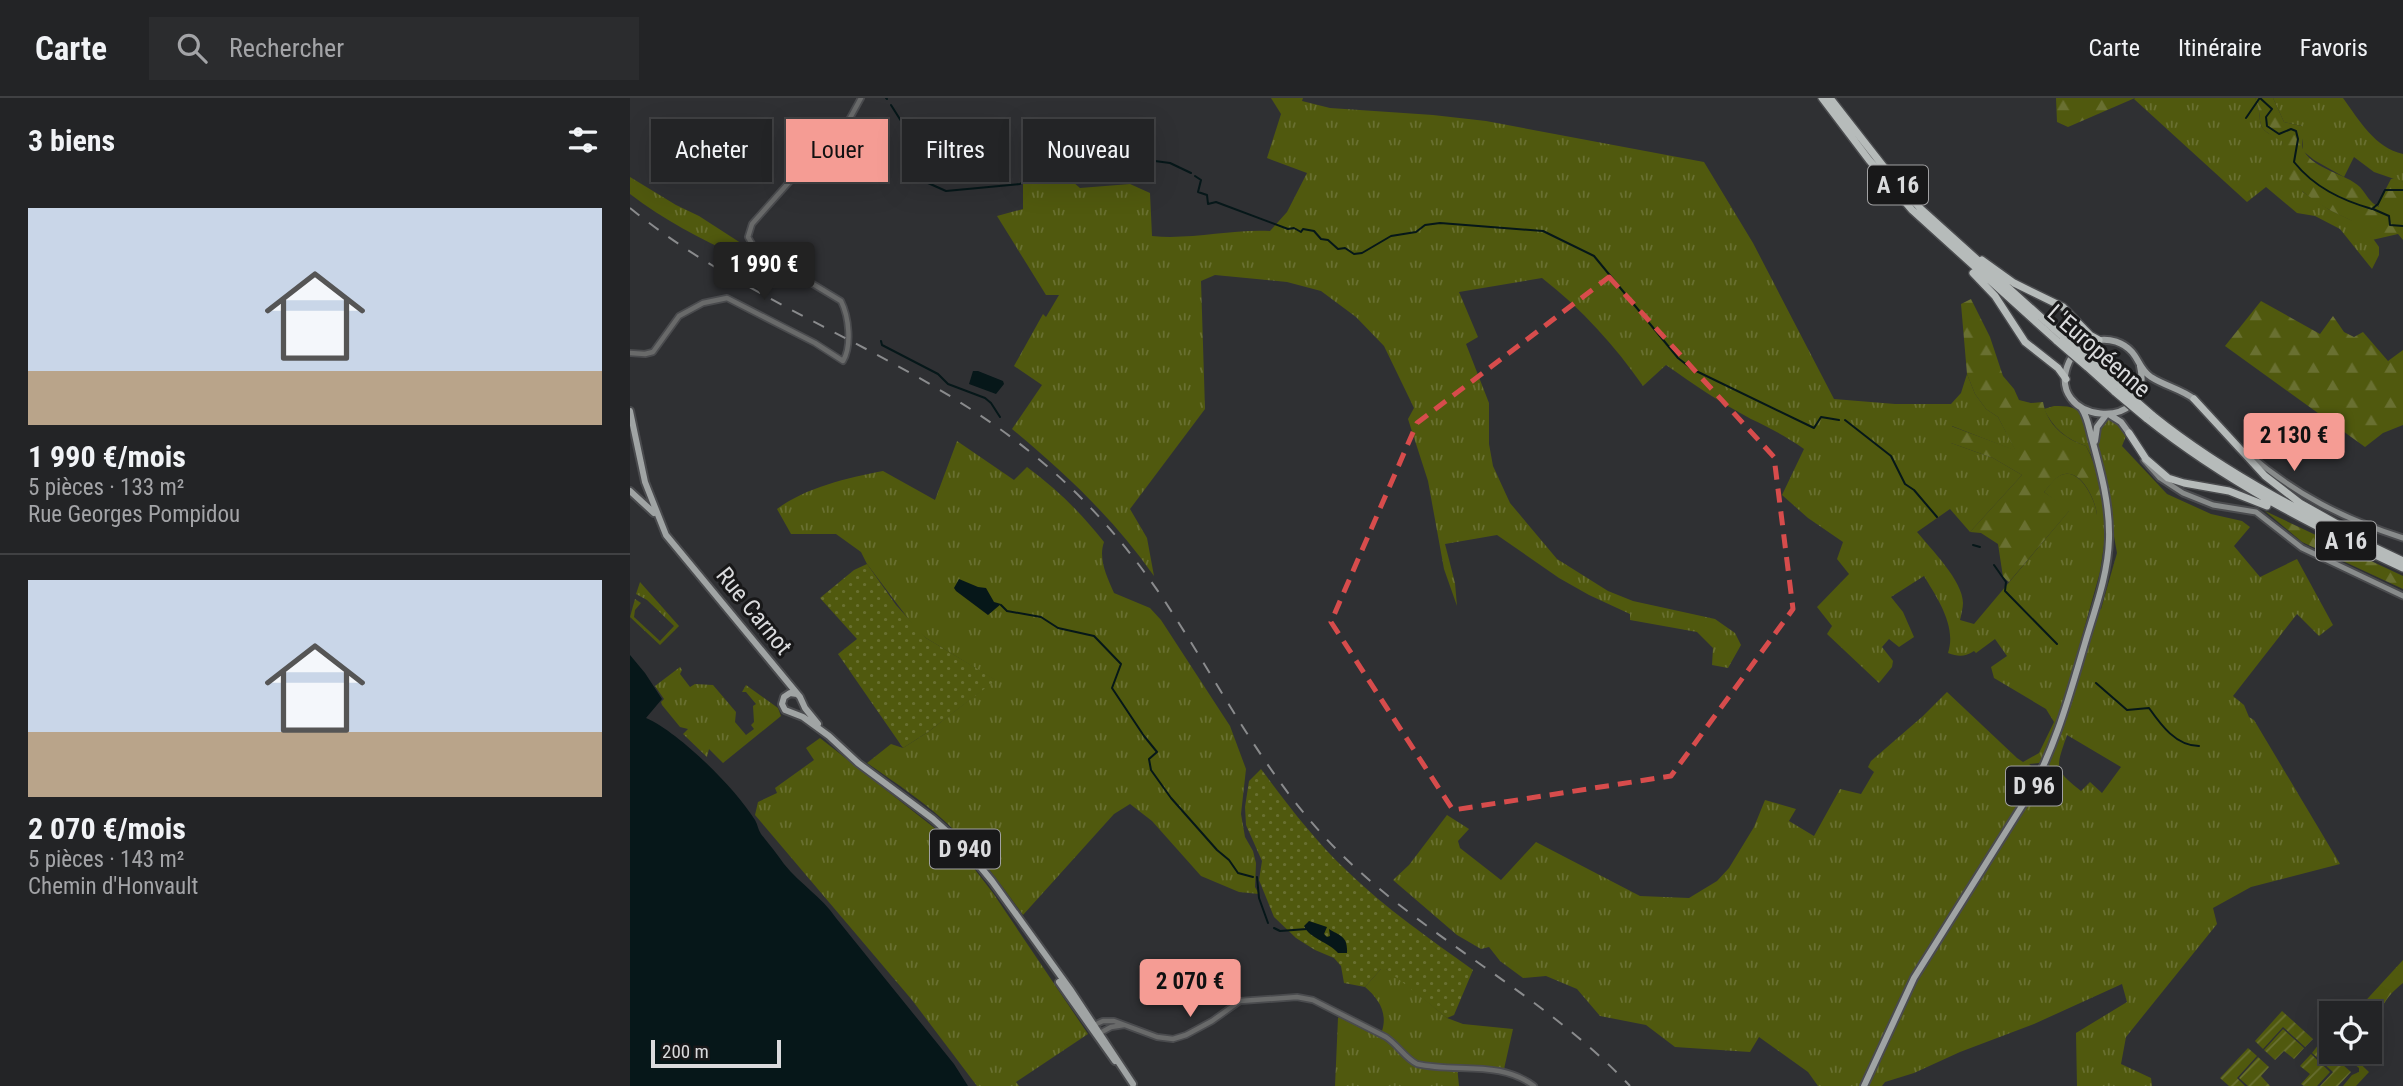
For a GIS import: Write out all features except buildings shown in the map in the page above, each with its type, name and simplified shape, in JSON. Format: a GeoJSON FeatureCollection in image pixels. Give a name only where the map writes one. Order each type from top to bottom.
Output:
{"type":"FeatureCollection","features":[{"type":"Feature","properties":{"kind":"highway","name":"L'Européenne"},"geometry":{"type":"LineString","coordinates":[[1822,98],[1886,180],[1921,218],[2149,416],[2221,473],[2290,513],[2403,568]]}},
{"type":"Feature","properties":{"kind":"highway","name":"L'Européenne"},"geometry":{"type":"LineString","coordinates":[[1830,98],[1903,190],[2060,339]]}},
{"type":"Feature","properties":{"kind":"highway"},"geometry":{"type":"LineString","coordinates":[[1921,218],[1990,290],[2025,342],[2058,368],[2066,379]]}},
{"type":"Feature","properties":{"kind":"highway"},"geometry":{"type":"LineString","coordinates":[[1958,244],[1968,248],[2014,283],[2060,305],[2072,314],[2088,333],[2099,340]]}},
{"type":"Feature","properties":{"kind":"highway"},"geometry":{"type":"LineString","coordinates":[[2194,400],[2256,468],[2281,490],[2315,513],[2403,561]]}},
{"type":"Feature","properties":{"kind":"highway","name":"L'Européenne"},"geometry":{"type":"LineString","coordinates":[[2149,416],[2256,487],[2403,561]]}},
{"type":"Feature","properties":{"kind":"highway"},"geometry":{"type":"LineString","coordinates":[[2129,433],[2146,459],[2171,479],[2229,491],[2281,513],[2290,513]]}},
{"type":"Feature","properties":{"kind":"main road"},"geometry":{"type":"LineString","coordinates":[[2140,366],[2141,381],[2136,397],[2124,409],[2108,415],[2092,414],[2082,409],[2071,397],[2066,379],[2068,365],[2075,352],[2087,343],[2113,340],[2133,354],[2152,378],[2194,400],[2252,457],[2296,491],[2355,522],[2403,538]]}},
{"type":"Feature","properties":{"kind":"main road","name":"D 96"},"geometry":{"type":"LineString","coordinates":[[1864,1086],[1910,985],[2027,798],[2055,742],[2107,559],[2107,506],[2088,419],[2082,409]]}},
{"type":"Feature","properties":{"kind":"main road","name":"Rue Carnot"},"geometry":{"type":"LineString","coordinates":[[630,411],[645,482],[658,519],[679,552],[784,685],[784,697]]}},
{"type":"Feature","properties":{"kind":"main road"},"geometry":{"type":"LineString","coordinates":[[2108,415],[2121,422],[2144,462],[2176,489],[2213,505],[2248,510],[2260,515],[2302,548],[2403,596]]}},
{"type":"Feature","properties":{"kind":"main road","name":"D 96"},"geometry":{"type":"LineString","coordinates":[[2096,453],[2097,427],[2108,415]]}},
{"type":"Feature","properties":{"kind":"main road"},"geometry":{"type":"LineString","coordinates":[[630,491],[658,519]]}},
{"type":"Feature","properties":{"kind":"main road","name":"Rue Carnot"},"geometry":{"type":"LineString","coordinates":[[679,552],[797,694]]}},
{"type":"Feature","properties":{"kind":"main road"},"geometry":{"type":"LineString","coordinates":[[790,693],[797,694],[802,704],[799,710],[794,713],[787,712],[783,708],[784,697],[790,693]]}},
{"type":"Feature","properties":{"kind":"main road","name":"D 940"},"geometry":{"type":"LineString","coordinates":[[802,704],[829,736]]}},
{"type":"Feature","properties":{"kind":"main road","name":"D 940"},"geometry":{"type":"LineString","coordinates":[[794,713],[829,736],[856,761],[957,841],[983,870],[1134,1085]]}},
{"type":"Feature","properties":{"kind":"street"},"geometry":{"type":"LineString","coordinates":[[630,353],[645,355],[654,351],[672,322],[681,314],[706,302],[731,299],[843,361],[848,348],[846,314],[841,301],[755,249],[748,239],[748,232],[799,171],[821,161],[834,148],[861,98]]}},
{"type":"Feature","properties":{"kind":"street"},"geometry":{"type":"LineString","coordinates":[[1092,1026],[1107,1020],[1160,1038],[1173,1039],[1212,1021],[1240,1001],[1308,998],[1386,1037],[1417,1064],[1502,1071],[1534,1086]]}},
{"type":"Feature","properties":{"kind":"street"},"geometry":{"type":"LineString","coordinates":[[1098,1034],[1114,1026],[1127,1025]]}},
{"type":"Feature","properties":{"kind":"highlighted area"},"geometry":{"type":"Polygon","coordinates":[[[1609,277],[1774,457],[1793,609],[1671,776],[1453,810],[1331,622],[1417,423],[1609,277]]]}},
{"type":"Feature","properties":{"kind":"green space"},"geometry":{"type":"Polygon","coordinates":[[[1271,98],[1303,98],[1302,101],[1330,108],[1486,121],[1704,162],[1753,243],[1834,399],[1895,404],[1951,404],[1961,393],[1967,374],[1975,394],[1986,409],[1998,417],[2016,451],[1952,426],[1951,443],[1993,458],[2022,475],[1970,532],[1950,509],[1917,532],[1958,585],[1963,603],[1960,620],[1974,624],[2069,511],[2044,492],[2059,476],[2071,474],[2077,477],[2091,496],[2097,515],[2104,515],[2104,545],[2100,572],[2050,751],[2039,763],[2029,764],[2036,770],[2034,782],[1900,997],[1860,1086],[1818,1086],[1808,1072],[1759,1037],[1750,1052],[1675,1047],[1646,1025],[1600,1016],[1577,989],[1546,976],[1523,978],[1500,961],[1489,947],[1481,949],[1457,935],[1393,880],[1409,865],[1447,815],[1469,829],[1458,841],[1460,848],[1501,880],[1536,842],[1640,896],[1689,898],[1717,881],[1729,868],[1754,827],[1765,800],[1796,809],[1789,821],[1814,836],[1840,789],[1861,794],[1874,772],[1868,767],[1871,761],[1947,692],[2023,762],[2039,753],[2054,722],[2046,709],[1994,678],[1991,667],[2007,656],[1995,639],[1976,653],[1974,651],[1961,656],[1948,653],[1948,623],[1924,576],[1891,597],[1903,612],[1914,637],[1899,647],[1889,639],[1882,647],[1893,661],[1892,667],[1879,683],[1827,634],[1832,626],[1817,607],[1849,574],[1837,559],[1843,542],[1808,518],[1782,495],[1804,449],[1729,406],[1666,365],[1643,386],[1597,329],[1571,302],[1542,278],[1459,292],[1478,337],[1466,344],[1489,403],[1489,444],[1493,466],[1510,503],[1557,559],[1608,591],[1633,601],[1715,619],[1735,633],[1741,645],[1728,668],[1712,665],[1713,648],[1697,632],[1630,620],[1630,614],[1559,578],[1497,535],[1445,544],[1455,583],[1457,606],[1444,569],[1428,481],[1408,419],[1414,408],[1384,346],[1356,317],[1321,291],[1287,282],[1215,275],[1201,281],[1205,409],[1130,509],[1147,538],[1154,576],[1139,555],[1088,498],[1012,429],[1042,385],[1014,366],[1043,314],[1046,317],[1059,295],[1046,295],[997,216],[1023,209],[1023,183],[1073,182],[1080,188],[1130,184],[1150,193],[1152,236],[1181,237],[1270,231],[1287,212],[1307,173],[1267,158],[1281,114],[1271,98]]]}},
{"type":"Feature","properties":{"kind":"green space"},"geometry":{"type":"Polygon","coordinates":[[[2056,98],[2135,98],[2068,127],[2057,122],[2056,98]]]}},
{"type":"Feature","properties":{"kind":"green space"},"geometry":{"type":"Polygon","coordinates":[[[2135,98],[2255,98],[2262,127],[2282,140],[2285,157],[2303,192],[2328,209],[2365,227],[2379,247],[2379,255],[2372,269],[2340,229],[2315,216],[2297,213],[2266,187],[2247,202],[2135,98]]]}},
{"type":"Feature","properties":{"kind":"green space"},"geometry":{"type":"Polygon","coordinates":[[[2255,98],[2273,98],[2284,122],[2302,126],[2306,130],[2302,146],[2309,157],[2315,163],[2354,182],[2370,201],[2379,207],[2378,204],[2391,179],[2396,178],[2403,182],[2403,240],[2398,234],[2372,240],[2357,225],[2320,205],[2286,176],[2282,141],[2262,127],[2255,98]]]}},
{"type":"Feature","properties":{"kind":"green space"},"geometry":{"type":"Polygon","coordinates":[[[2273,98],[2343,98],[2376,139],[2393,151],[2403,154],[2403,182],[2374,172],[2354,157],[2344,177],[2314,160],[2303,151],[2302,126],[2284,122],[2273,98]]]}},
{"type":"Feature","properties":{"kind":"green space"},"geometry":{"type":"Polygon","coordinates":[[[630,177],[699,216],[764,258],[761,265],[693,234],[645,205],[630,194],[630,177]]]}},
{"type":"Feature","properties":{"kind":"green space"},"geometry":{"type":"Polygon","coordinates":[[[1971,299],[1990,337],[2003,376],[2019,400],[2043,402],[2048,418],[2058,430],[2086,446],[2096,471],[2103,506],[2104,515],[2097,515],[2087,488],[2072,474],[2056,479],[2044,492],[2070,510],[2009,582],[2003,577],[1998,544],[1981,533],[1970,532],[2022,475],[1993,458],[1951,443],[1951,426],[2015,450],[1998,417],[1986,409],[1975,394],[1967,374],[1961,304],[1971,299]]]}},
{"type":"Feature","properties":{"kind":"green space"},"geometry":{"type":"Polygon","coordinates":[[[2261,301],[2320,334],[2333,316],[2344,332],[2354,337],[2363,332],[2388,361],[2403,350],[2403,425],[2383,433],[2365,447],[2225,346],[2261,301]]]}},
{"type":"Feature","properties":{"kind":"green space"},"geometry":{"type":"Polygon","coordinates":[[[2054,406],[2075,409],[2084,417],[2096,464],[2086,446],[2066,436],[2052,422],[2044,409],[2054,406]]]}},
{"type":"Feature","properties":{"kind":"green space"},"geometry":{"type":"Polygon","coordinates":[[[2105,419],[2118,424],[2126,436],[2122,446],[2167,494],[2211,514],[2242,521],[2250,527],[2234,546],[2260,577],[2297,559],[2333,625],[2319,636],[2297,614],[2233,696],[2244,705],[2249,717],[2254,720],[2340,864],[2251,887],[2213,908],[2217,924],[2126,1037],[2121,1064],[2151,1078],[2152,1086],[2077,1086],[2076,1033],[2127,1002],[2122,984],[2034,1024],[1914,1073],[1885,1082],[1882,1086],[1868,1086],[1913,987],[2042,780],[2056,775],[2049,765],[2117,553],[2098,447],[2100,426],[2105,419]],[[2067,735],[2059,767],[2065,778],[2081,791],[2090,782],[2102,793],[2121,767],[2067,735]]]}},
{"type":"Feature","properties":{"kind":"green space"},"geometry":{"type":"Polygon","coordinates":[[[957,441],[1014,480],[1027,467],[1048,484],[1077,511],[1104,542],[1103,561],[1114,593],[1150,608],[1161,620],[1230,726],[1246,769],[1241,814],[1245,837],[1256,863],[1255,887],[1259,894],[1239,892],[1201,876],[1152,821],[1130,804],[1114,814],[1023,915],[982,861],[954,830],[923,803],[867,763],[891,744],[903,748],[928,732],[995,680],[926,638],[916,629],[861,552],[836,534],[791,534],[777,509],[814,489],[883,471],[935,500],[957,441]]]}},
{"type":"Feature","properties":{"kind":"green space"},"geometry":{"type":"Polygon","coordinates":[[[2265,511],[2403,576],[2403,589],[2302,542],[2265,511]]]}},
{"type":"Feature","properties":{"kind":"green space"},"geometry":{"type":"Polygon","coordinates":[[[867,564],[896,605],[926,638],[996,680],[903,748],[838,654],[857,639],[820,598],[854,570],[867,564]]]}},
{"type":"Feature","properties":{"kind":"green space"},"geometry":{"type":"Polygon","coordinates":[[[640,582],[679,626],[660,645],[630,617],[635,599],[641,603],[635,610],[634,617],[660,641],[674,626],[647,600],[636,594],[640,582]]]}},
{"type":"Feature","properties":{"kind":"green space"},"geometry":{"type":"Polygon","coordinates":[[[680,667],[680,674],[690,687],[695,684],[713,685],[736,712],[735,722],[746,735],[754,729],[751,725],[754,722],[753,706],[756,704],[746,692],[742,692],[746,685],[778,708],[781,716],[723,763],[709,749],[707,757],[683,734],[688,729],[680,727],[662,705],[664,699],[655,686],[680,667]]]}},
{"type":"Feature","properties":{"kind":"green space"},"geometry":{"type":"Polygon","coordinates":[[[820,738],[937,830],[966,858],[993,893],[1088,1034],[1016,1082],[1019,1086],[977,1086],[912,1000],[755,815],[758,802],[777,793],[775,788],[814,760],[806,748],[820,738]]]}},
{"type":"Feature","properties":{"kind":"green space"},"geometry":{"type":"Polygon","coordinates":[[[1261,769],[1312,834],[1347,871],[1392,910],[1473,970],[1454,1015],[1447,1018],[1386,969],[1381,969],[1365,987],[1344,983],[1341,966],[1334,958],[1296,938],[1274,917],[1259,880],[1262,861],[1246,825],[1245,807],[1249,781],[1261,769]]]}},
{"type":"Feature","properties":{"kind":"green space"},"geometry":{"type":"Polygon","coordinates":[[[2403,960],[2403,983],[2389,996],[2382,1009],[2382,1001],[2365,1001],[2403,960]]]}},
{"type":"Feature","properties":{"kind":"green space"},"geometry":{"type":"Polygon","coordinates":[[[1381,969],[1394,974],[1447,1018],[1463,1024],[1513,1029],[1504,1069],[1457,1066],[1459,1086],[1335,1086],[1338,1018],[1342,1014],[1382,1031],[1384,1018],[1381,1006],[1365,987],[1381,969]]]}},
{"type":"Feature","properties":{"kind":"green space"},"geometry":{"type":"Polygon","coordinates":[[[2282,1011],[2313,1039],[2305,1047],[2283,1027],[2263,1049],[2255,1041],[2282,1011]]]}},
{"type":"Feature","properties":{"kind":"green space"},"geometry":{"type":"Polygon","coordinates":[[[2283,1029],[2304,1048],[2294,1059],[2284,1051],[2275,1060],[2264,1050],[2283,1029]]]}},
{"type":"Feature","properties":{"kind":"green space"},"geometry":{"type":"Polygon","coordinates":[[[2319,1044],[2319,1059],[2312,1053],[2319,1044]]]}},
{"type":"Feature","properties":{"kind":"green space"},"geometry":{"type":"Polygon","coordinates":[[[2248,1048],[2257,1056],[2237,1078],[2245,1086],[2229,1086],[2220,1078],[2248,1048]]]}},
{"type":"Feature","properties":{"kind":"green space"},"geometry":{"type":"Polygon","coordinates":[[[2311,1054],[2330,1072],[2317,1086],[2304,1086],[2301,1084],[2310,1074],[2300,1066],[2311,1054]]]}},
{"type":"Feature","properties":{"kind":"green space"},"geometry":{"type":"Polygon","coordinates":[[[2258,1057],[2269,1067],[2261,1076],[2270,1086],[2248,1086],[2239,1078],[2258,1057]]]}},
{"type":"Feature","properties":{"kind":"green space"},"geometry":{"type":"Polygon","coordinates":[[[2324,1064],[2342,1064],[2351,1072],[2338,1086],[2320,1086],[2333,1072],[2324,1064]]]}},
{"type":"Feature","properties":{"kind":"green space"},"geometry":{"type":"Polygon","coordinates":[[[2354,1064],[2361,1064],[2369,1072],[2356,1086],[2343,1086],[2352,1075],[2359,1072],[2354,1064]]]}},
{"type":"Feature","properties":{"kind":"shaded area"},"geometry":{"type":"Polygon","coordinates":[[[973,371],[1003,381],[1004,384],[996,394],[969,384],[973,371]]]}},
{"type":"Feature","properties":{"kind":"shaded area"},"geometry":{"type":"Polygon","coordinates":[[[959,579],[986,588],[994,602],[1001,604],[988,615],[956,591],[954,588],[959,579]]]}},
{"type":"Feature","properties":{"kind":"shaded area"},"geometry":{"type":"Polygon","coordinates":[[[630,655],[662,699],[646,718],[660,725],[690,748],[734,793],[784,864],[830,910],[954,1064],[968,1086],[630,1086],[630,655]]]}},
{"type":"Feature","properties":{"kind":"shaded area"},"geometry":{"type":"Polygon","coordinates":[[[1309,921],[1327,927],[1324,934],[1327,937],[1330,936],[1329,929],[1342,937],[1347,953],[1338,953],[1311,934],[1304,926],[1309,921]]]}},
{"type":"Feature","properties":{"kind":"waterway"},"geometry":{"type":"LineString","coordinates":[[2260,98],[2272,109],[2266,117],[2267,126],[2279,134],[2291,129],[2296,131],[2298,139],[2294,162],[2319,185],[2339,197],[2372,209],[2378,204],[2385,190],[2403,190]]}},
{"type":"Feature","properties":{"kind":"waterway"},"geometry":{"type":"LineString","coordinates":[[2246,118],[2259,99]]}},
{"type":"Feature","properties":{"kind":"waterway"},"geometry":{"type":"LineString","coordinates":[[891,105],[908,132],[928,183],[946,191],[1020,184],[1086,142],[1096,141],[1110,145],[1132,158],[1170,163],[1191,173]]}},
{"type":"Feature","properties":{"kind":"waterway"},"geometry":{"type":"LineString","coordinates":[[1195,176],[1201,180],[1198,192],[1207,195],[1208,204],[1216,202],[1288,229],[1314,231],[1321,239],[1328,240],[1338,249],[1345,248],[1354,254],[1362,253],[1391,236],[1416,232],[1425,225],[1440,223],[1543,231],[1594,256],[1678,358],[1692,369],[1814,428],[1821,417],[1839,420]]}},
{"type":"Feature","properties":{"kind":"waterway"},"geometry":{"type":"LineString","coordinates":[[2373,209],[2389,216],[2390,225],[2403,226]]}},
{"type":"Feature","properties":{"kind":"waterway"},"geometry":{"type":"LineString","coordinates":[[881,341],[882,345],[938,374],[948,384],[985,398],[1000,417]]}},
{"type":"Feature","properties":{"kind":"waterway"},"geometry":{"type":"LineString","coordinates":[[1845,420],[1891,456],[1905,484],[1914,490],[1937,517]]}},
{"type":"Feature","properties":{"kind":"waterway"},"geometry":{"type":"LineString","coordinates":[[1973,545],[1980,547]]}},
{"type":"Feature","properties":{"kind":"waterway"},"geometry":{"type":"LineString","coordinates":[[1994,565],[2006,582],[2005,591],[2057,644]]}},
{"type":"Feature","properties":{"kind":"waterway"},"geometry":{"type":"LineString","coordinates":[[1001,605],[1007,611],[1041,617],[1058,628],[1094,636],[1121,664],[1112,688],[1157,752],[1149,759],[1151,770],[1171,798],[1238,873],[1253,877]]}},
{"type":"Feature","properties":{"kind":"waterway"},"geometry":{"type":"LineString","coordinates":[[2096,683],[2127,710],[2149,708],[2176,738],[2199,746]]}},
{"type":"Feature","properties":{"kind":"waterway"},"geometry":{"type":"LineString","coordinates":[[1257,877],[1259,898],[1268,923]]}},
{"type":"Feature","properties":{"kind":"waterway"},"geometry":{"type":"LineString","coordinates":[[1274,928],[1280,931],[1307,929]]}},
{"type":"Feature","properties":{"kind":"railway"},"geometry":{"type":"LineString","coordinates":[[630,208],[728,275],[937,388],[987,420],[1053,471],[1103,522],[1148,577],[1256,748],[1321,833],[1356,869],[1394,901],[1556,1019],[1630,1086]]}}]}
